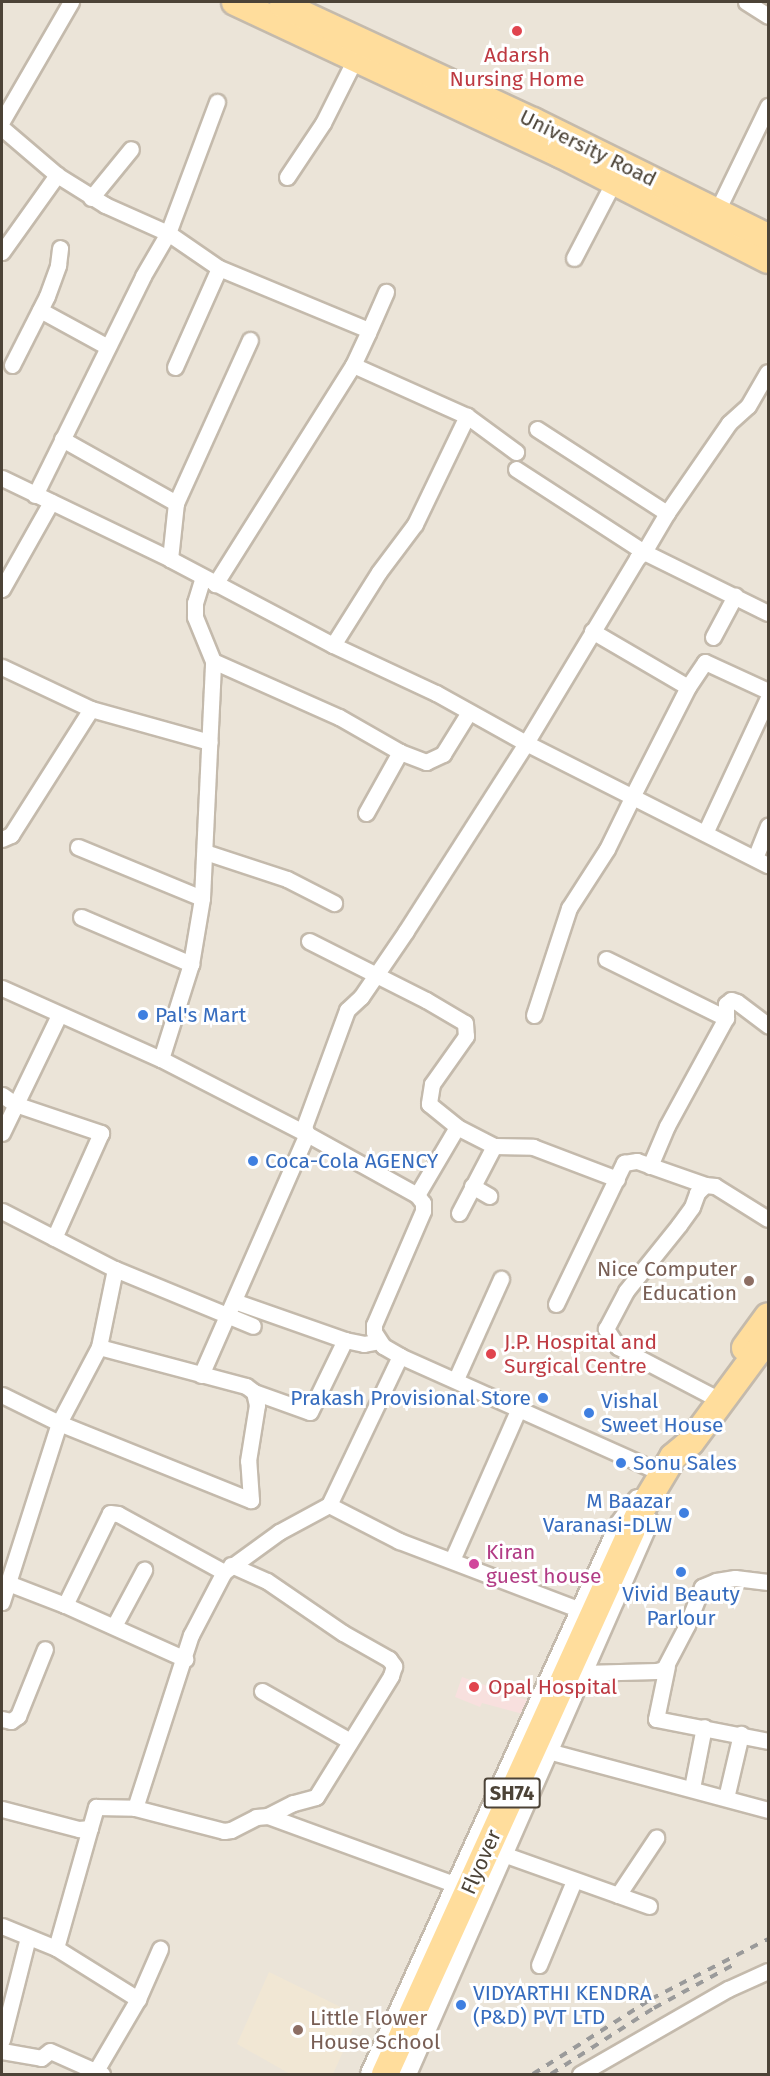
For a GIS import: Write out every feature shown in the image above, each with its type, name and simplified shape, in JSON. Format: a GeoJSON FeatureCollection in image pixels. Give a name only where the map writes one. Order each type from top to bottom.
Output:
{"type":"FeatureCollection","features":[{"type":"Feature","properties":{"kind":"main road"},"geometry":{"type":"LineString","coordinates":[[235,2],[614,181],[768,260]]}},
{"type":"Feature","properties":{"kind":"main road","name":"University Road"},"geometry":{"type":"LineString","coordinates":[[275,2],[533,121],[768,237]]}},
{"type":"Feature","properties":{"kind":"main road","name":"SH74"},"geometry":{"type":"LineString","coordinates":[[663,1472],[678,1437],[768,1316]]}},
{"type":"Feature","properties":{"kind":"main road","name":"SH74"},"geometry":{"type":"LineString","coordinates":[[663,1472],[692,1442],[768,1338]]}},
{"type":"Feature","properties":{"kind":"main road","name":"Flyover"},"geometry":{"type":"LineString","coordinates":[[385,2074],[640,1512],[663,1472]]}},
{"type":"Feature","properties":{"kind":"street"},"geometry":{"type":"LineString","coordinates":[[2,121],[71,2]]}},
{"type":"Feature","properties":{"kind":"street"},"geometry":{"type":"LineString","coordinates":[[739,4],[768,16]]}},
{"type":"Feature","properties":{"kind":"street"},"geometry":{"type":"LineString","coordinates":[[287,177],[323,123],[355,59]]}},
{"type":"Feature","properties":{"kind":"street"},"geometry":{"type":"LineString","coordinates":[[35,495],[108,347],[168,233],[218,102]]}},
{"type":"Feature","properties":{"kind":"street"},"geometry":{"type":"LineString","coordinates":[[717,211],[768,106]]}},
{"type":"Feature","properties":{"kind":"street"},"geometry":{"type":"LineString","coordinates":[[2,128],[57,175],[91,198],[168,233],[219,268],[362,325],[368,333]]}},
{"type":"Feature","properties":{"kind":"street"},"geometry":{"type":"LineString","coordinates":[[91,198],[131,148]]}},
{"type":"Feature","properties":{"kind":"street"},"geometry":{"type":"LineString","coordinates":[[2,252],[57,175]]}},
{"type":"Feature","properties":{"kind":"street"},"geometry":{"type":"LineString","coordinates":[[574,258],[614,181]]}},
{"type":"Feature","properties":{"kind":"street"},"geometry":{"type":"LineString","coordinates":[[12,365],[40,310],[58,265],[60,248]]}},
{"type":"Feature","properties":{"kind":"street"},"geometry":{"type":"LineString","coordinates":[[175,367],[219,268]]}},
{"type":"Feature","properties":{"kind":"street"},"geometry":{"type":"LineString","coordinates":[[161,1059],[190,964],[202,898],[213,661],[195,617],[195,603],[353,365],[386,292]]}},
{"type":"Feature","properties":{"kind":"street"},"geometry":{"type":"LineString","coordinates":[[40,310],[108,347]]}},
{"type":"Feature","properties":{"kind":"street"},"geometry":{"type":"LineString","coordinates":[[170,559],[176,503],[250,340]]}},
{"type":"Feature","properties":{"kind":"street"},"geometry":{"type":"LineString","coordinates":[[353,365],[467,416],[516,452]]}},
{"type":"Feature","properties":{"kind":"street"},"geometry":{"type":"LineString","coordinates":[[201,1375],[307,1134],[304,1126],[347,1010],[361,998],[376,976],[526,743],[637,558],[644,552],[667,513],[729,423],[748,406],[768,372]]}},
{"type":"Feature","properties":{"kind":"street"},"geometry":{"type":"LineString","coordinates":[[333,645],[379,573],[416,524],[467,416]]}},
{"type":"Feature","properties":{"kind":"street"},"geometry":{"type":"LineString","coordinates":[[537,429],[667,513]]}},
{"type":"Feature","properties":{"kind":"street"},"geometry":{"type":"LineString","coordinates":[[62,439],[176,503]]}},
{"type":"Feature","properties":{"kind":"street"},"geometry":{"type":"LineString","coordinates":[[516,468],[644,552],[768,613]]}},
{"type":"Feature","properties":{"kind":"street"},"geometry":{"type":"LineString","coordinates":[[2,478],[170,559],[333,645],[436,693],[526,743],[634,794],[761,861],[768,825]]}},
{"type":"Feature","properties":{"kind":"street"},"geometry":{"type":"LineString","coordinates":[[2,589],[51,502]]}},
{"type":"Feature","properties":{"kind":"street"},"geometry":{"type":"LineString","coordinates":[[713,637],[735,596]]}},
{"type":"Feature","properties":{"kind":"street"},"geometry":{"type":"LineString","coordinates":[[592,631],[688,687]]}},
{"type":"Feature","properties":{"kind":"street"},"geometry":{"type":"LineString","coordinates":[[213,661],[339,717],[400,752],[426,762],[443,754],[469,712]]}},
{"type":"Feature","properties":{"kind":"street"},"geometry":{"type":"LineString","coordinates":[[534,1015],[569,908],[607,849],[688,687],[705,662],[768,691]]}},
{"type":"Feature","properties":{"kind":"street"},"geometry":{"type":"LineString","coordinates":[[2,667],[91,709],[209,741]]}},
{"type":"Feature","properties":{"kind":"street"},"geometry":{"type":"LineString","coordinates":[[705,833],[768,698]]}},
{"type":"Feature","properties":{"kind":"street"},"geometry":{"type":"LineString","coordinates":[[2,839],[11,835],[91,709]]}},
{"type":"Feature","properties":{"kind":"street"},"geometry":{"type":"LineString","coordinates":[[366,813],[400,752]]}},
{"type":"Feature","properties":{"kind":"street"},"geometry":{"type":"LineString","coordinates":[[78,848],[202,898]]}},
{"type":"Feature","properties":{"kind":"street"},"geometry":{"type":"LineString","coordinates":[[205,852],[287,879],[334,903]]}},
{"type":"Feature","properties":{"kind":"street"},"geometry":{"type":"LineString","coordinates":[[81,917],[190,964]]}},
{"type":"Feature","properties":{"kind":"street"},"geometry":{"type":"LineString","coordinates":[[309,941],[426,1000],[465,1023],[465,1036],[432,1083],[429,1104],[457,1127],[494,1146],[533,1147],[616,1179]]}},
{"type":"Feature","properties":{"kind":"street"},"geometry":{"type":"LineString","coordinates":[[606,959],[726,1018]]}},
{"type":"Feature","properties":{"kind":"street"},"geometry":{"type":"LineString","coordinates":[[2,988],[161,1059],[307,1134],[417,1195],[423,1203],[423,1211],[374,1324],[374,1332],[379,1341],[400,1356],[663,1472]]}},
{"type":"Feature","properties":{"kind":"street"},"geometry":{"type":"LineString","coordinates":[[650,1166],[667,1126],[726,1018],[726,1004],[731,1000],[737,1002],[766,1018]]}},
{"type":"Feature","properties":{"kind":"street"},"geometry":{"type":"LineString","coordinates":[[2,1133],[59,1015]]}},
{"type":"Feature","properties":{"kind":"street"},"geometry":{"type":"LineString","coordinates":[[2,1095],[15,1104],[101,1133],[54,1238]]}},
{"type":"Feature","properties":{"kind":"street"},"geometry":{"type":"LineString","coordinates":[[417,1195],[457,1127]]}},
{"type":"Feature","properties":{"kind":"street"},"geometry":{"type":"LineString","coordinates":[[459,1213],[494,1146]]}},
{"type":"Feature","properties":{"kind":"street"},"geometry":{"type":"LineString","coordinates":[[556,1304],[624,1163],[637,1161],[705,1185],[715,1186],[768,1219]]}},
{"type":"Feature","properties":{"kind":"street"},"geometry":{"type":"LineString","coordinates":[[705,1185],[697,1193],[692,1207],[680,1225],[626,1291],[606,1329],[618,1347],[710,1395]]}},
{"type":"Feature","properties":{"kind":"street"},"geometry":{"type":"LineString","coordinates":[[472,1186],[489,1196]]}},
{"type":"Feature","properties":{"kind":"street"},"geometry":{"type":"LineString","coordinates":[[2,1211],[115,1269],[253,1326]]}},
{"type":"Feature","properties":{"kind":"street"},"geometry":{"type":"LineString","coordinates":[[2,1602],[8,1583],[8,1556],[59,1423],[99,1347],[115,1269]]}},
{"type":"Feature","properties":{"kind":"street"},"geometry":{"type":"LineString","coordinates":[[456,1379],[501,1279]]}},
{"type":"Feature","properties":{"kind":"street"},"geometry":{"type":"LineString","coordinates":[[234,1301],[345,1340],[364,1344],[379,1341]]}},
{"type":"Feature","properties":{"kind":"street"},"geometry":{"type":"LineString","coordinates":[[99,1347],[246,1386],[254,1392],[310,1412],[345,1340]]}},
{"type":"Feature","properties":{"kind":"street"},"geometry":{"type":"LineString","coordinates":[[135,1808],[191,1635],[227,1569],[279,1532],[328,1505],[400,1356]]}},
{"type":"Feature","properties":{"kind":"street"},"geometry":{"type":"LineString","coordinates":[[2,1395],[59,1423],[251,1500],[248,1461],[257,1405],[254,1392]]}},
{"type":"Feature","properties":{"kind":"street"},"geometry":{"type":"LineString","coordinates":[[452,1560],[519,1408]]}},
{"type":"Feature","properties":{"kind":"street"},"geometry":{"type":"LineString","coordinates":[[371,2074],[620,1525],[630,1507],[663,1472]]}},
{"type":"Feature","properties":{"kind":"street"},"geometry":{"type":"LineString","coordinates":[[406,2074],[642,1538],[663,1472]]}},
{"type":"Feature","properties":{"kind":"street"},"geometry":{"type":"LineString","coordinates":[[328,1505],[399,1541],[581,1610]]}},
{"type":"Feature","properties":{"kind":"street"},"geometry":{"type":"LineString","coordinates":[[56,1948],[96,1807],[135,1808],[224,1831],[231,1830],[256,1817],[268,1816],[293,1803],[316,1797],[391,1676],[394,1666],[389,1659],[342,1634],[267,1581],[227,1569],[118,1514],[110,1513],[64,1605]]}},
{"type":"Feature","properties":{"kind":"street"},"geometry":{"type":"LineString","coordinates":[[114,1626],[144,1570]]}},
{"type":"Feature","properties":{"kind":"street"},"geometry":{"type":"LineString","coordinates":[[768,1582],[735,1578],[716,1581],[702,1587],[668,1666],[656,1719],[768,1741]]}},
{"type":"Feature","properties":{"kind":"street"},"geometry":{"type":"LineString","coordinates":[[8,1583],[114,1626],[185,1659]]}},
{"type":"Feature","properties":{"kind":"street"},"geometry":{"type":"LineString","coordinates":[[2,1719],[11,1721],[18,1716],[45,1649]]}},
{"type":"Feature","properties":{"kind":"street"},"geometry":{"type":"LineString","coordinates":[[583,1672],[657,1671],[668,1666]]}},
{"type":"Feature","properties":{"kind":"street"},"geometry":{"type":"LineString","coordinates":[[262,1691],[273,1700],[350,1741]]}},
{"type":"Feature","properties":{"kind":"street"},"geometry":{"type":"LineString","coordinates":[[692,1788],[704,1727]]}},
{"type":"Feature","properties":{"kind":"street"},"geometry":{"type":"LineString","coordinates":[[726,1798],[741,1734]]}},
{"type":"Feature","properties":{"kind":"street"},"geometry":{"type":"LineString","coordinates":[[548,1751],[768,1810]]}},
{"type":"Feature","properties":{"kind":"street"},"geometry":{"type":"LineString","coordinates":[[2,1809],[79,1828],[90,1828]]}},
{"type":"Feature","properties":{"kind":"street"},"geometry":{"type":"LineString","coordinates":[[268,1816],[457,1885]]}},
{"type":"Feature","properties":{"kind":"street"},"geometry":{"type":"LineString","coordinates":[[618,1895],[656,1838]]}},
{"type":"Feature","properties":{"kind":"street"},"geometry":{"type":"LineString","coordinates":[[503,1854],[649,1906]]}},
{"type":"Feature","properties":{"kind":"street"},"geometry":{"type":"LineString","coordinates":[[539,1965],[574,1881]]}},
{"type":"Feature","properties":{"kind":"street"},"geometry":{"type":"LineString","coordinates":[[2,1926],[56,1948],[138,1999]]}},
{"type":"Feature","properties":{"kind":"street"},"geometry":{"type":"LineString","coordinates":[[2,2040],[28,1937]]}},
{"type":"Feature","properties":{"kind":"street"},"geometry":{"type":"LineString","coordinates":[[2,2051],[41,2058],[50,2050],[97,2074],[138,1999],[160,1949]]}},
{"type":"Feature","properties":{"kind":"street"},"geometry":{"type":"LineString","coordinates":[[586,2073],[728,1989],[768,1971]]}},
{"type":"Feature","properties":{"kind":"shaded area"},"geometry":{"type":"Polygon","coordinates":[[[2,2],[768,2],[768,2074],[2,2074],[2,2]]]}},
{"type":"Feature","properties":{"kind":"shaded area","name":"Opal Hospital"},"geometry":{"type":"Polygon","coordinates":[[[462,1677],[529,1701],[523,1714],[482,1703],[480,1707],[455,1697],[462,1677]]]}},
{"type":"Feature","properties":{"kind":"shaded area","name":"Little Flower House School"},"geometry":{"type":"Polygon","coordinates":[[[269,1972],[359,2016],[333,2074],[290,2074],[237,2044],[269,1972]]]}},
{"type":"Feature","properties":{"kind":"railway"},"geometry":{"type":"LineString","coordinates":[[533,2074],[651,1999],[768,1939]]}},
{"type":"Feature","properties":{"kind":"railway"},"geometry":{"type":"LineString","coordinates":[[551,2074],[654,2008],[733,1965]]}},
{"type":"Feature","properties":{"kind":"place","name":"Adarsh Nursing Home"},"geometry":{"type":"Point","coordinates":[517,31]}},
{"type":"Feature","properties":{"kind":"place","name":"Pal's Mart"},"geometry":{"type":"Point","coordinates":[143,1015]}},
{"type":"Feature","properties":{"kind":"place","name":"Coca-Cola AGENCY"},"geometry":{"type":"Point","coordinates":[253,1161]}},
{"type":"Feature","properties":{"kind":"place","name":"Nice Computer Education"},"geometry":{"type":"Point","coordinates":[749,1281]}},
{"type":"Feature","properties":{"kind":"place","name":"J.P. Hospital and Surgical Centre"},"geometry":{"type":"Point","coordinates":[491,1354]}},
{"type":"Feature","properties":{"kind":"place","name":"Prakash Provisional Store"},"geometry":{"type":"Point","coordinates":[543,1398]}},
{"type":"Feature","properties":{"kind":"place","name":"Vishal Sweet House"},"geometry":{"type":"Point","coordinates":[589,1413]}},
{"type":"Feature","properties":{"kind":"place","name":"Sonu Sales"},"geometry":{"type":"Point","coordinates":[621,1463]}},
{"type":"Feature","properties":{"kind":"place","name":"M Baazar Varanasi-DLW"},"geometry":{"type":"Point","coordinates":[684,1513]}},
{"type":"Feature","properties":{"kind":"place","name":"Kiran guest house"},"geometry":{"type":"Point","coordinates":[474,1564]}},
{"type":"Feature","properties":{"kind":"place","name":"Vivid Beauty Parlour"},"geometry":{"type":"Point","coordinates":[681,1572]}},
{"type":"Feature","properties":{"kind":"place","name":"Opal Hospital"},"geometry":{"type":"Point","coordinates":[474,1687]}},
{"type":"Feature","properties":{"kind":"place","name":"VIDYARTHI KENDRA (P&D) PVT LTD"},"geometry":{"type":"Point","coordinates":[461,2005]}},
{"type":"Feature","properties":{"kind":"place","name":"Little Flower House School"},"geometry":{"type":"Point","coordinates":[298,2030]}}]}
